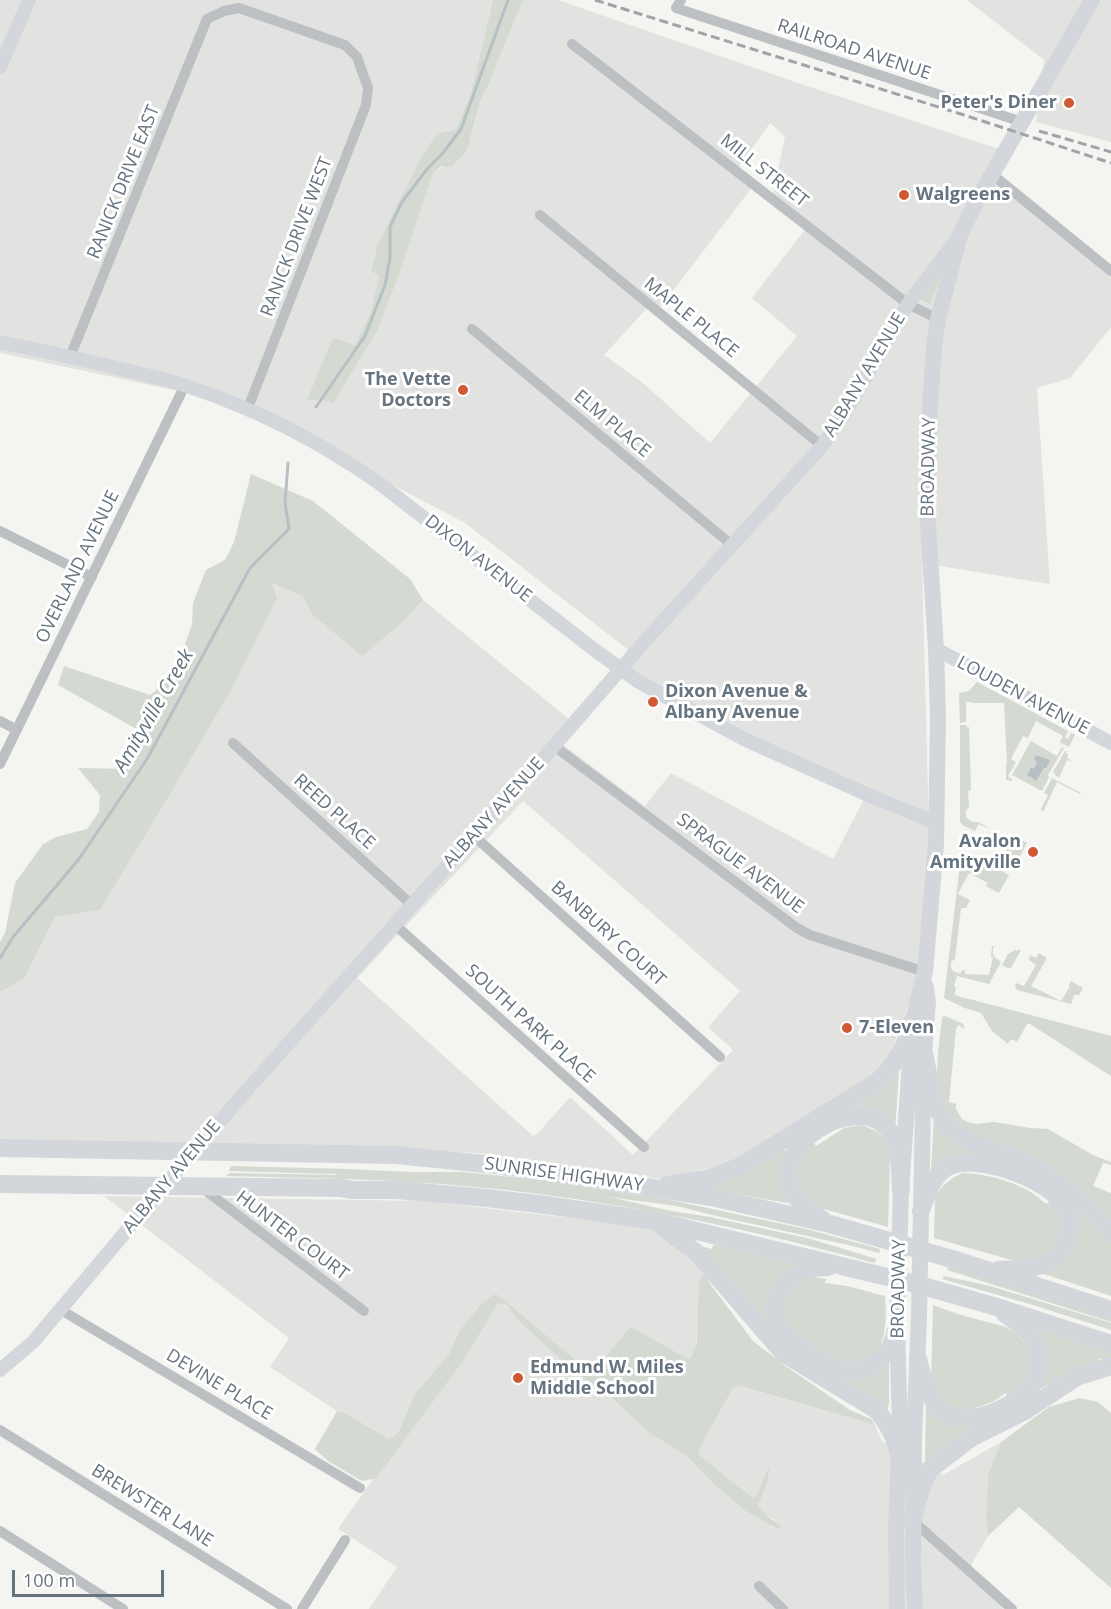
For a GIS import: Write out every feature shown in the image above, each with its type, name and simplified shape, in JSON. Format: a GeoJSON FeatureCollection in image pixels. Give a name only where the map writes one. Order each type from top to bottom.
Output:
{"type":"FeatureCollection","features":[{"type":"Feature","properties":{"kind":"highway"},"geometry":{"type":"LineString","coordinates":[[650,1187],[707,1179],[739,1167],[877,1082],[896,1061],[913,1020]]}},
{"type":"Feature","properties":{"kind":"highway"},"geometry":{"type":"LineString","coordinates":[[924,1053],[938,1110],[956,1134],[1023,1163],[1053,1179],[1096,1214],[1111,1233]]}},
{"type":"Feature","properties":{"kind":"highway"},"geometry":{"type":"LineString","coordinates":[[830,1224],[795,1196],[788,1179],[788,1170],[790,1160],[800,1145],[817,1131],[842,1118],[865,1115],[884,1124],[889,1130],[898,1155],[901,1191]]}},
{"type":"Feature","properties":{"kind":"highway","name":"SUNRISE HIGHWAY"},"geometry":{"type":"LineString","coordinates":[[0,1148],[396,1155],[506,1167],[650,1187],[711,1197],[830,1224],[991,1271],[1111,1310]]}},
{"type":"Feature","properties":{"kind":"highway"},"geometry":{"type":"LineString","coordinates":[[921,1214],[930,1188],[937,1177],[946,1168],[959,1163],[975,1162],[998,1167],[1033,1180],[1054,1193],[1068,1215],[1068,1237],[1056,1257],[1045,1264],[1033,1267],[991,1271]]}},
{"type":"Feature","properties":{"kind":"highway","name":"SUNRISE HIGHWAY"},"geometry":{"type":"LineString","coordinates":[[0,1184],[397,1190],[546,1205],[655,1221],[841,1265],[997,1307],[1111,1344]]}},
{"type":"Feature","properties":{"kind":"highway"},"geometry":{"type":"LineString","coordinates":[[655,1221],[697,1253],[783,1353],[875,1409],[882,1416],[899,1455]]}},
{"type":"Feature","properties":{"kind":"highway"},"geometry":{"type":"LineString","coordinates":[[841,1265],[807,1269],[795,1274],[787,1281],[778,1296],[776,1315],[779,1325],[787,1336],[824,1364],[835,1369],[862,1370],[873,1365],[886,1354],[891,1346],[897,1319]]}},
{"type":"Feature","properties":{"kind":"highway"},"geometry":{"type":"LineString","coordinates":[[918,1359],[925,1385],[933,1402],[944,1412],[956,1418],[972,1418],[999,1409],[1021,1398],[1031,1387],[1036,1374],[1039,1359],[1035,1341],[1030,1333],[997,1307]]}},
{"type":"Feature","properties":{"kind":"highway"},"geometry":{"type":"LineString","coordinates":[[912,1521],[929,1470],[970,1438],[1026,1411],[1077,1377],[1111,1366]]}},
{"type":"Feature","properties":{"kind":"main road","name":"BROADWAY"},"geometry":{"type":"LineString","coordinates":[[897,1609],[896,1528],[900,1426],[897,1319],[901,1191],[913,1020],[925,972],[936,860],[938,718],[927,508],[934,346],[938,319],[960,236],[975,204],[1092,0]]}},
{"type":"Feature","properties":{"kind":"main road","name":"BROADWAY"},"geometry":{"type":"LineString","coordinates":[[915,1609],[912,1521],[918,1359],[924,1053],[928,1002],[925,972]]}},
{"type":"Feature","properties":{"kind":"street"},"geometry":{"type":"LineString","coordinates":[[0,66],[29,0]]}},
{"type":"Feature","properties":{"kind":"street","name":"RAILROAD AVENUE"},"geometry":{"type":"LineString","coordinates":[[678,4],[1022,122]]}},
{"type":"Feature","properties":{"kind":"street","name":"RANICK DRIVE EAST"},"geometry":{"type":"LineString","coordinates":[[70,357],[207,19],[239,8],[345,45],[357,57],[364,76]]}},
{"type":"Feature","properties":{"kind":"street","name":"MILL STREET"},"geometry":{"type":"LineString","coordinates":[[573,44],[908,304],[938,319]]}},
{"type":"Feature","properties":{"kind":"street","name":"RANICK DRIVE WEST"},"geometry":{"type":"LineString","coordinates":[[248,408],[366,105],[368,88],[364,76]]}},
{"type":"Feature","properties":{"kind":"street"},"geometry":{"type":"LineString","coordinates":[[993,175],[1111,271]]}},
{"type":"Feature","properties":{"kind":"street","name":"MAPLE PLACE"},"geometry":{"type":"LineString","coordinates":[[540,214],[822,446]]}},
{"type":"Feature","properties":{"kind":"street","name":"ALBANY AVENUE"},"geometry":{"type":"LineString","coordinates":[[0,1370],[33,1342],[193,1152],[554,746],[620,668],[822,446],[848,408],[908,304],[960,236]]}},
{"type":"Feature","properties":{"kind":"street","name":"ELM PLACE"},"geometry":{"type":"LineString","coordinates":[[472,329],[732,545]]}},
{"type":"Feature","properties":{"kind":"street","name":"DIXON AVENUE"},"geometry":{"type":"LineString","coordinates":[[0,342],[185,385],[248,408],[313,441],[379,483],[639,682],[744,739],[874,798],[937,823]]}},
{"type":"Feature","properties":{"kind":"street","name":"OVERLAND AVENUE"},"geometry":{"type":"LineString","coordinates":[[0,764],[185,385]]}},
{"type":"Feature","properties":{"kind":"street"},"geometry":{"type":"LineString","coordinates":[[0,531],[92,577]]}},
{"type":"Feature","properties":{"kind":"street","name":"LOUDEN AVENUE"},"geometry":{"type":"LineString","coordinates":[[936,649],[1111,743]]}},
{"type":"Feature","properties":{"kind":"street"},"geometry":{"type":"LineString","coordinates":[[0,722],[17,730]]}},
{"type":"Feature","properties":{"kind":"street","name":"REED PLACE"},"geometry":{"type":"LineString","coordinates":[[233,742],[412,906]]}},
{"type":"Feature","properties":{"kind":"street","name":"SPRAGUE AVENUE"},"geometry":{"type":"LineString","coordinates":[[554,746],[810,935],[925,972]]}},
{"type":"Feature","properties":{"kind":"street","name":"BANBURY COURT"},"geometry":{"type":"LineString","coordinates":[[474,836],[720,1057]]}},
{"type":"Feature","properties":{"kind":"street","name":"SOUTH PARK PLACE"},"geometry":{"type":"LineString","coordinates":[[394,924],[644,1147]]}},
{"type":"Feature","properties":{"kind":"street","name":"HUNTER COURT"},"geometry":{"type":"LineString","coordinates":[[201,1187],[364,1311]]}},
{"type":"Feature","properties":{"kind":"street","name":"DEVINE PLACE"},"geometry":{"type":"LineString","coordinates":[[61,1310],[360,1488]]}},
{"type":"Feature","properties":{"kind":"street","name":"BREWSTER LANE"},"geometry":{"type":"LineString","coordinates":[[0,1430],[288,1609]]}},
{"type":"Feature","properties":{"kind":"street"},"geometry":{"type":"LineString","coordinates":[[912,1521],[1012,1609]]}},
{"type":"Feature","properties":{"kind":"street"},"geometry":{"type":"LineString","coordinates":[[0,1532],[123,1609]]}},
{"type":"Feature","properties":{"kind":"street"},"geometry":{"type":"LineString","coordinates":[[302,1609],[345,1540]]}},
{"type":"Feature","properties":{"kind":"street"},"geometry":{"type":"LineString","coordinates":[[759,1586],[783,1609]]}},
{"type":"Feature","properties":{"kind":"shaded area"},"geometry":{"type":"Polygon","coordinates":[[[0,0],[493,0],[471,93],[456,131],[440,133],[433,139],[419,161],[378,243],[371,270],[379,276],[370,314],[355,345],[333,337],[308,400],[327,401],[403,263],[433,173],[467,151],[480,101],[523,0],[558,0],[798,83],[1002,150],[990,170],[1111,277],[1111,327],[1070,378],[1037,388],[1050,584],[922,563],[929,831],[919,976],[885,1068],[732,1163],[662,1179],[479,1153],[294,1146],[0,1141],[0,992],[24,979],[55,917],[100,910],[230,692],[271,582],[302,596],[312,614],[406,619],[423,600],[570,720],[554,738],[645,806],[671,773],[833,859],[864,799],[620,673],[635,655],[465,523],[285,428],[230,402],[0,353],[0,0]],[[770,123],[735,172],[753,186],[656,313],[648,307],[604,355],[643,383],[710,443],[797,336],[752,298],[810,223],[773,193],[785,137],[770,123]],[[523,801],[357,978],[533,1136],[570,1097],[633,1155],[733,1050],[708,1027],[740,991],[523,801]]]}},
{"type":"Feature","properties":{"kind":"shaded area"},"geometry":{"type":"Polygon","coordinates":[[[493,0],[523,0],[480,101],[467,151],[451,167],[442,166],[433,173],[378,329],[333,403],[307,400],[333,337],[355,345],[370,314],[379,276],[371,271],[378,243],[419,161],[433,139],[440,133],[456,130],[471,93],[493,0]]]}},
{"type":"Feature","properties":{"kind":"shaded area"},"geometry":{"type":"Polygon","coordinates":[[[967,0],[1111,0],[1111,142],[1036,122],[1044,60],[967,0]]]}},
{"type":"Feature","properties":{"kind":"shaded area"},"geometry":{"type":"Polygon","coordinates":[[[948,258],[930,304],[916,297],[948,258]]]}},
{"type":"Feature","properties":{"kind":"shaded area"},"geometry":{"type":"Polygon","coordinates":[[[251,474],[313,501],[410,579],[423,600],[406,619],[362,656],[312,614],[302,596],[272,583],[277,599],[230,692],[100,910],[55,917],[24,979],[0,992],[0,942],[5,933],[15,883],[43,844],[56,837],[87,829],[99,812],[100,795],[78,768],[129,769],[140,731],[58,685],[64,666],[150,695],[174,676],[192,624],[193,603],[206,570],[225,560],[234,542],[251,474]]]}},
{"type":"Feature","properties":{"kind":"shaded area"},"geometry":{"type":"Polygon","coordinates":[[[977,682],[1068,731],[1065,738],[1068,739],[1071,733],[1075,735],[1069,747],[1060,742],[1063,736],[1036,721],[1028,738],[1023,736],[1011,759],[1016,762],[1008,776],[1012,781],[1006,780],[1004,703],[966,702],[966,722],[960,723],[959,693],[969,691],[977,682]]]}},
{"type":"Feature","properties":{"kind":"shaded area"},"geometry":{"type":"Polygon","coordinates":[[[960,725],[969,727],[971,790],[968,791],[969,807],[966,810],[966,817],[972,822],[979,822],[987,827],[979,824],[975,831],[960,822],[960,725]]]}},
{"type":"Feature","properties":{"kind":"shaded area"},"geometry":{"type":"Polygon","coordinates":[[[1031,741],[1057,756],[1062,747],[1064,748],[1048,775],[1042,791],[1012,775],[1031,741]]]}},
{"type":"Feature","properties":{"kind":"shaded area"},"geometry":{"type":"Polygon","coordinates":[[[1067,751],[1067,758],[1072,761],[1067,760],[1059,778],[1053,772],[1067,751]]]}},
{"type":"Feature","properties":{"kind":"shaded area"},"geometry":{"type":"Polygon","coordinates":[[[1036,755],[1050,760],[1036,781],[1027,776],[1031,767],[1034,769],[1037,762],[1034,760],[1036,755]]]}},
{"type":"Feature","properties":{"kind":"shaded area"},"geometry":{"type":"Polygon","coordinates":[[[1052,778],[1081,793],[1057,782],[1043,812],[1041,809],[1048,795],[1044,793],[1052,778]]]}},
{"type":"Feature","properties":{"kind":"shaded area"},"geometry":{"type":"Polygon","coordinates":[[[1023,841],[1027,843],[1016,863],[1006,850],[1009,843],[1019,848],[1023,841]]]}},
{"type":"Feature","properties":{"kind":"shaded area"},"geometry":{"type":"Polygon","coordinates":[[[969,856],[978,858],[1009,875],[999,893],[986,886],[988,883],[969,873],[958,894],[970,900],[966,908],[961,908],[955,959],[951,962],[951,968],[954,972],[960,973],[965,970],[965,974],[989,975],[993,957],[991,957],[992,946],[994,946],[994,955],[1001,962],[989,984],[957,976],[954,995],[1111,1036],[1111,1076],[1030,1024],[1027,1024],[1017,1042],[1011,1039],[1008,1044],[992,1031],[981,1013],[944,998],[960,864],[964,858],[969,856]]]}},
{"type":"Feature","properties":{"kind":"shaded area"},"geometry":{"type":"Polygon","coordinates":[[[1021,950],[1011,968],[1002,965],[1008,954],[1021,950]]]}},
{"type":"Feature","properties":{"kind":"shaded area"},"geometry":{"type":"Polygon","coordinates":[[[1039,953],[1047,958],[1031,986],[1061,1001],[1071,981],[1083,988],[1079,995],[1074,995],[1071,1004],[1017,990],[1016,983],[1024,986],[1036,965],[1029,960],[1030,955],[1036,958],[1039,953]]]}},
{"type":"Feature","properties":{"kind":"shaded area"},"geometry":{"type":"Polygon","coordinates":[[[945,1016],[964,1026],[964,1029],[958,1025],[956,1029],[949,1102],[956,1104],[956,1109],[962,1119],[975,1124],[994,1122],[1048,1129],[1093,1155],[1111,1162],[1111,1165],[1103,1163],[1093,1186],[1111,1193],[1111,1226],[962,1128],[951,1116],[940,1093],[937,1071],[942,1017],[945,1016]]]}},
{"type":"Feature","properties":{"kind":"shaded area"},"geometry":{"type":"Polygon","coordinates":[[[897,1071],[899,1073],[895,1130],[844,1110],[858,1105],[858,1099],[897,1071]]]}},
{"type":"Feature","properties":{"kind":"shaded area"},"geometry":{"type":"Polygon","coordinates":[[[934,1116],[979,1153],[978,1157],[931,1172],[934,1116]]]}},
{"type":"Feature","properties":{"kind":"shaded area"},"geometry":{"type":"Polygon","coordinates":[[[861,1125],[881,1135],[889,1149],[888,1227],[817,1207],[803,1197],[795,1174],[802,1153],[813,1142],[816,1146],[844,1128],[861,1125]]]}},
{"type":"Feature","properties":{"kind":"shaded area"},"geometry":{"type":"Polygon","coordinates":[[[782,1147],[789,1155],[794,1204],[700,1186],[782,1147]]]}},
{"type":"Feature","properties":{"kind":"shaded area"},"geometry":{"type":"Polygon","coordinates":[[[231,1166],[462,1172],[532,1179],[665,1199],[806,1229],[880,1249],[879,1253],[677,1206],[609,1197],[807,1238],[877,1259],[874,1263],[676,1216],[577,1199],[414,1182],[226,1176],[230,1173],[336,1175],[229,1171],[231,1166]]]}},
{"type":"Feature","properties":{"kind":"shaded area"},"geometry":{"type":"Polygon","coordinates":[[[963,1173],[1008,1181],[1028,1191],[1046,1204],[1051,1201],[1061,1214],[1060,1242],[1035,1261],[1015,1261],[934,1238],[935,1198],[946,1183],[963,1173]]]}},
{"type":"Feature","properties":{"kind":"shaded area"},"geometry":{"type":"Polygon","coordinates":[[[104,1196],[424,1201],[656,1228],[682,1245],[706,1277],[695,1350],[687,1359],[631,1327],[596,1369],[590,1372],[497,1294],[493,1295],[459,1331],[449,1354],[414,1395],[398,1433],[389,1439],[345,1413],[337,1411],[270,1367],[289,1338],[104,1196]]]}},
{"type":"Feature","properties":{"kind":"shaded area"},"geometry":{"type":"Polygon","coordinates":[[[1076,1202],[1097,1223],[1111,1243],[1111,1296],[1035,1271],[1050,1266],[1070,1207],[1076,1202]]]}},
{"type":"Feature","properties":{"kind":"shaded area"},"geometry":{"type":"Polygon","coordinates":[[[713,1245],[730,1246],[799,1262],[771,1322],[768,1323],[703,1249],[705,1247],[712,1249],[713,1245]]]}},
{"type":"Feature","properties":{"kind":"shaded area"},"geometry":{"type":"Polygon","coordinates":[[[949,1266],[1111,1315],[1111,1322],[947,1270],[949,1266]]]}},
{"type":"Feature","properties":{"kind":"shaded area"},"geometry":{"type":"Polygon","coordinates":[[[703,1275],[753,1341],[850,1410],[871,1419],[875,1425],[740,1386],[733,1388],[700,1448],[699,1455],[753,1498],[759,1491],[770,1466],[767,1483],[758,1505],[766,1515],[782,1527],[779,1530],[746,1511],[715,1485],[686,1455],[651,1434],[611,1397],[569,1367],[518,1320],[506,1305],[498,1303],[463,1361],[376,1478],[360,1480],[328,1461],[315,1449],[337,1411],[345,1413],[389,1439],[398,1433],[414,1395],[449,1354],[459,1331],[480,1306],[497,1294],[590,1372],[596,1369],[631,1327],[688,1359],[692,1356],[697,1341],[699,1281],[703,1275]]]}},
{"type":"Feature","properties":{"kind":"shaded area"},"geometry":{"type":"Polygon","coordinates":[[[944,1276],[990,1286],[1111,1323],[1111,1330],[942,1279],[944,1276]]]}},
{"type":"Feature","properties":{"kind":"shaded area"},"geometry":{"type":"Polygon","coordinates":[[[812,1277],[826,1279],[825,1283],[885,1296],[886,1316],[883,1338],[873,1356],[865,1362],[854,1364],[835,1359],[830,1362],[796,1340],[782,1320],[784,1293],[792,1282],[812,1277]]]}},
{"type":"Feature","properties":{"kind":"shaded area","name":"Edmund W. Miles Middle School"},"geometry":{"type":"Polygon","coordinates":[[[498,1300],[779,1530],[782,1528],[762,1512],[758,1505],[765,1473],[761,1488],[753,1498],[699,1455],[700,1448],[733,1388],[739,1386],[875,1425],[882,1441],[943,1475],[1001,1442],[988,1475],[986,1518],[988,1536],[971,1565],[1003,1609],[369,1609],[397,1567],[338,1529],[498,1300]]]}},
{"type":"Feature","properties":{"kind":"shaded area"},"geometry":{"type":"Polygon","coordinates":[[[933,1305],[1006,1327],[1016,1333],[1027,1346],[1032,1346],[1029,1381],[1008,1400],[1006,1393],[992,1402],[973,1409],[961,1411],[941,1401],[931,1382],[933,1305]]]}},
{"type":"Feature","properties":{"kind":"shaded area"},"geometry":{"type":"Polygon","coordinates":[[[1037,1329],[1111,1352],[1111,1361],[1105,1362],[1100,1358],[1100,1364],[1050,1391],[1047,1385],[1042,1389],[1038,1388],[1043,1337],[1039,1337],[1037,1329]]]}},
{"type":"Feature","properties":{"kind":"shaded area"},"geometry":{"type":"Polygon","coordinates":[[[889,1361],[887,1411],[841,1377],[889,1361]]]}},
{"type":"Feature","properties":{"kind":"shaded area"},"geometry":{"type":"Polygon","coordinates":[[[1080,1398],[1098,1402],[1111,1413],[1111,1588],[1019,1507],[988,1536],[986,1518],[988,1475],[1001,1442],[1049,1407],[1080,1398]]]}},
{"type":"Feature","properties":{"kind":"shaded area"},"geometry":{"type":"Polygon","coordinates":[[[926,1405],[989,1417],[925,1462],[926,1405]]]}},
{"type":"Feature","properties":{"kind":"waterway","name":"Amityville Creek"},"geometry":{"type":"LineString","coordinates":[[316,407],[365,336],[385,285],[390,258],[390,227],[402,202],[461,129],[508,0]]}},
{"type":"Feature","properties":{"kind":"waterway","name":"Amityville Creek"},"geometry":{"type":"LineString","coordinates":[[0,958],[13,937],[79,859],[147,759],[250,568],[289,529],[285,503],[288,463]]}},
{"type":"Feature","properties":{"kind":"railway"},"geometry":{"type":"LineString","coordinates":[[595,0],[1111,163]]}},
{"type":"Feature","properties":{"kind":"railway"},"geometry":{"type":"LineString","coordinates":[[1039,131],[1111,152]]}},
{"type":"Feature","properties":{"kind":"place","name":"Peter's Diner"},"geometry":{"type":"Point","coordinates":[1069,103]}},
{"type":"Feature","properties":{"kind":"place","name":"Walgreens"},"geometry":{"type":"Point","coordinates":[904,195]}},
{"type":"Feature","properties":{"kind":"place","name":"The Vette Doctors"},"geometry":{"type":"Point","coordinates":[463,390]}},
{"type":"Feature","properties":{"kind":"place","name":"Dixon Avenue & Albany Avenue"},"geometry":{"type":"Point","coordinates":[653,702]}},
{"type":"Feature","properties":{"kind":"place","name":"Avalon Amityville"},"geometry":{"type":"Point","coordinates":[1033,852]}},
{"type":"Feature","properties":{"kind":"place","name":"7-Eleven"},"geometry":{"type":"Point","coordinates":[847,1028]}},
{"type":"Feature","properties":{"kind":"place","name":"Edmund W. Miles Middle School"},"geometry":{"type":"Point","coordinates":[518,1378]}}]}
